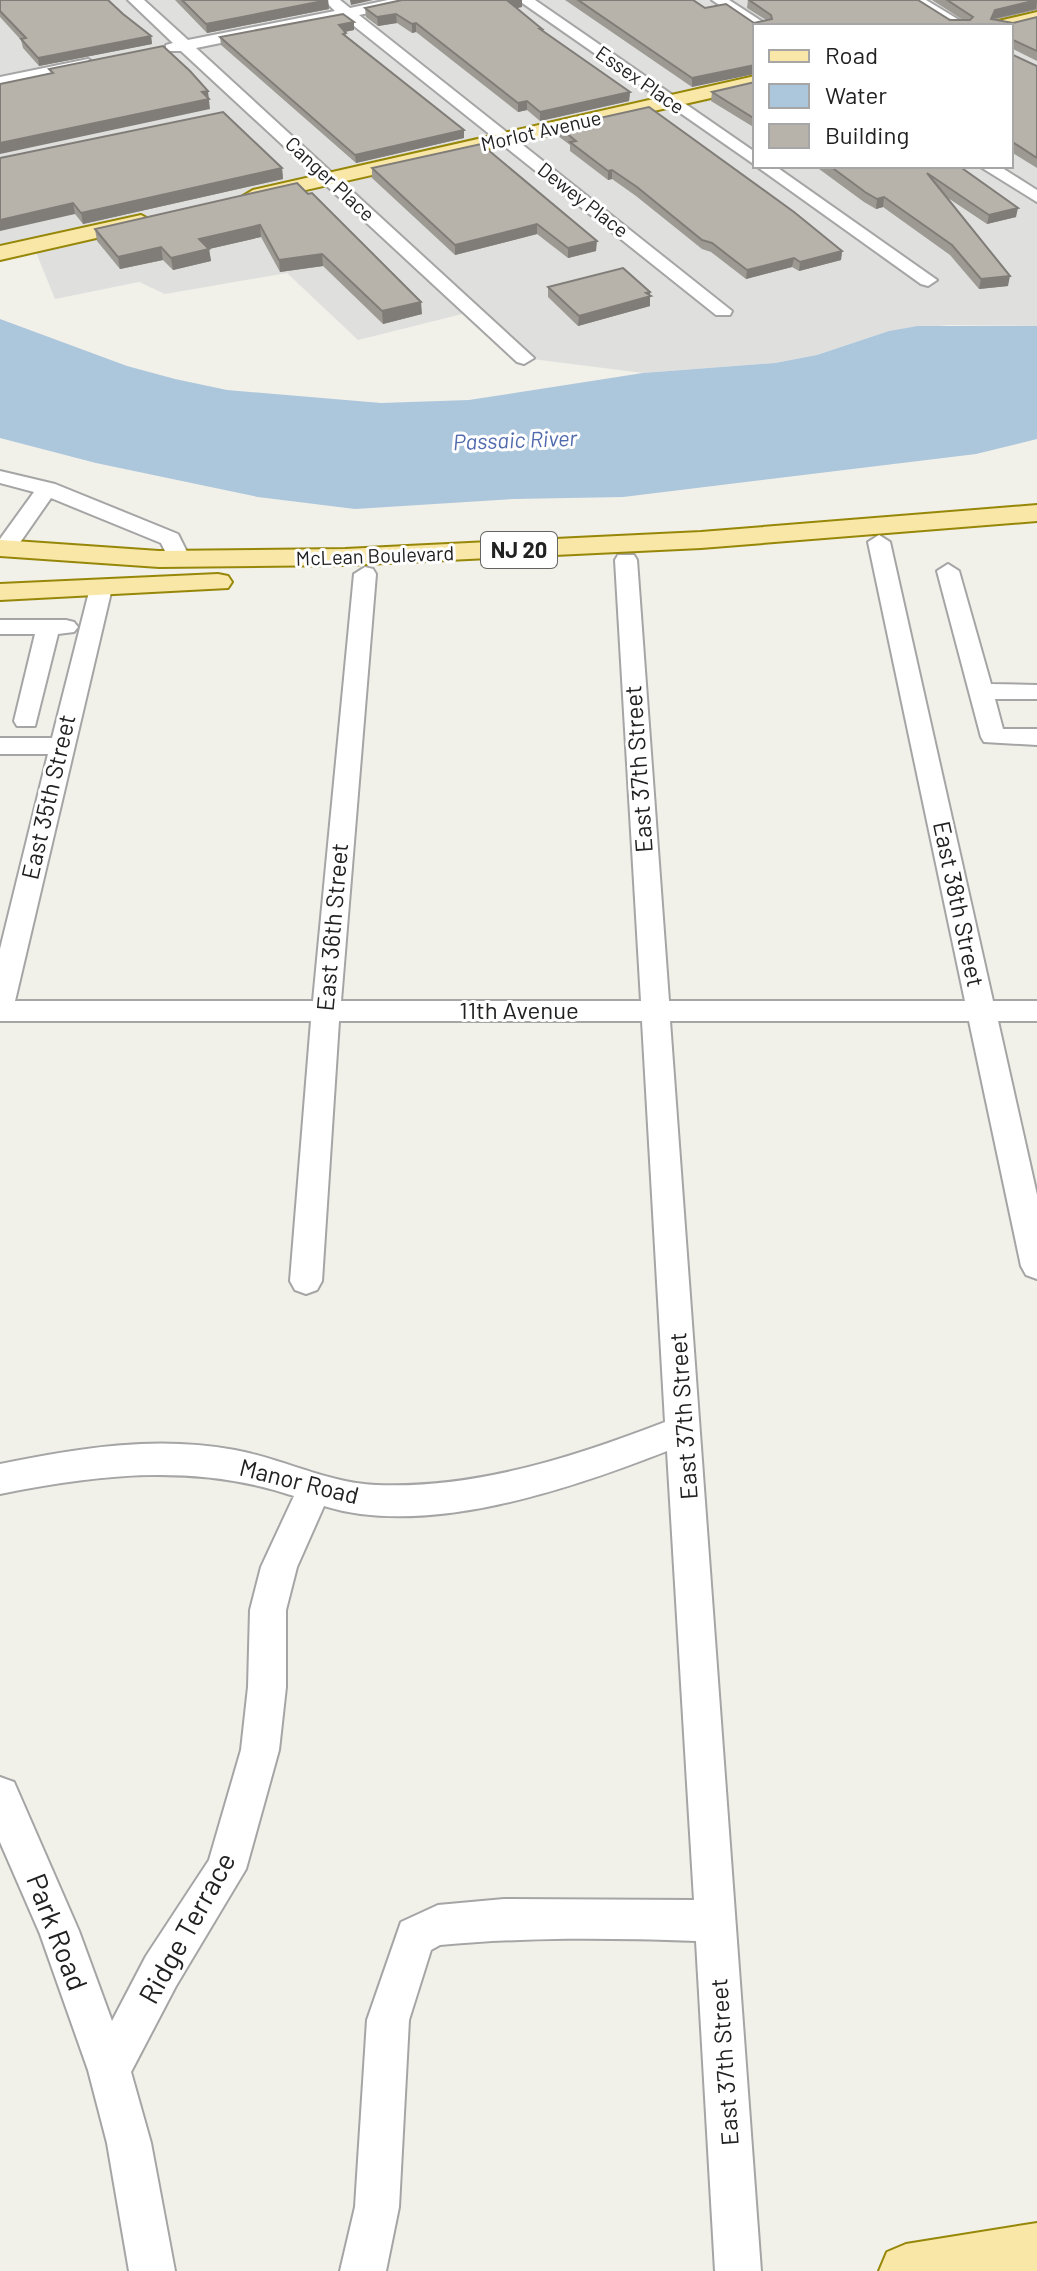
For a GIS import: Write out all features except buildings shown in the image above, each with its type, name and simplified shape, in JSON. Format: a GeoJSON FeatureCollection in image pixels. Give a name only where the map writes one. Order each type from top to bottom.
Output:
{"type":"FeatureCollection","features":[{"type":"Feature","properties":{"kind":"main road"},"geometry":{"type":"LineString","coordinates":[[1008,24],[1037,17]]}},
{"type":"Feature","properties":{"kind":"main road","name":"Morlot Avenue"},"geometry":{"type":"LineString","coordinates":[[226,202],[753,82]]}},
{"type":"Feature","properties":{"kind":"main road"},"geometry":{"type":"LineString","coordinates":[[0,253],[167,215]]}},
{"type":"Feature","properties":{"kind":"main road","name":"McLean Boulevard"},"geometry":{"type":"LineString","coordinates":[[2,548],[99,557],[180,560],[360,557],[622,544],[1037,513]]}},
{"type":"Feature","properties":{"kind":"main road","name":"McLean Boulevard"},"geometry":{"type":"LineString","coordinates":[[0,592],[626,560],[1037,529]]}},
{"type":"Feature","properties":{"kind":"main road"},"geometry":{"type":"LineString","coordinates":[[906,2271],[1037,2250]]}},
{"type":"Feature","properties":{"kind":"street","name":"Canger Place"},"geometry":{"type":"LineString","coordinates":[[135,0],[184,45],[245,109],[330,179],[524,358]]}},
{"type":"Feature","properties":{"kind":"street","name":"Dewey Place"},"geometry":{"type":"LineString","coordinates":[[331,0],[723,311]]}},
{"type":"Feature","properties":{"kind":"street"},"geometry":{"type":"LineString","coordinates":[[156,51],[410,0]]}},
{"type":"Feature","properties":{"kind":"street","name":"Essex Place"},"geometry":{"type":"LineString","coordinates":[[525,0],[753,159]]}},
{"type":"Feature","properties":{"kind":"street"},"geometry":{"type":"LineString","coordinates":[[719,0],[758,24]]}},
{"type":"Feature","properties":{"kind":"street"},"geometry":{"type":"LineString","coordinates":[[915,0],[957,24]]}},
{"type":"Feature","properties":{"kind":"street"},"geometry":{"type":"LineString","coordinates":[[0,65],[6,80],[99,62]]}},
{"type":"Feature","properties":{"kind":"street"},"geometry":{"type":"LineString","coordinates":[[767,168],[928,280]]}},
{"type":"Feature","properties":{"kind":"street"},"geometry":{"type":"LineString","coordinates":[[990,168],[1037,197]]}},
{"type":"Feature","properties":{"kind":"street"},"geometry":{"type":"LineString","coordinates":[[0,477],[47,489],[170,539],[180,560]]}},
{"type":"Feature","properties":{"kind":"street"},"geometry":{"type":"LineString","coordinates":[[2,548],[47,489]]}},
{"type":"Feature","properties":{"kind":"street"},"geometry":{"type":"LineString","coordinates":[[0,517],[24,521]]}},
{"type":"Feature","properties":{"kind":"street","name":"East 38th Street"},"geometry":{"type":"LineString","coordinates":[[879,542],[1037,1266]]}},
{"type":"Feature","properties":{"kind":"street","name":"East 37th Street"},"geometry":{"type":"LineString","coordinates":[[626,560],[738,2271]]}},
{"type":"Feature","properties":{"kind":"street"},"geometry":{"type":"LineString","coordinates":[[948,571],[993,737],[1037,737]]}},
{"type":"Feature","properties":{"kind":"street","name":"East 36th Street"},"geometry":{"type":"LineString","coordinates":[[306,1281],[326,1011],[365,574]]}},
{"type":"Feature","properties":{"kind":"street","name":"East 35th Street"},"geometry":{"type":"LineString","coordinates":[[0,1008],[101,588]]}},
{"type":"Feature","properties":{"kind":"street"},"geometry":{"type":"LineString","coordinates":[[0,627],[92,627]]}},
{"type":"Feature","properties":{"kind":"street"},"geometry":{"type":"LineString","coordinates":[[26,721],[48,627]]}},
{"type":"Feature","properties":{"kind":"street"},"geometry":{"type":"LineString","coordinates":[[981,691],[1037,692]]}},
{"type":"Feature","properties":{"kind":"street"},"geometry":{"type":"LineString","coordinates":[[0,721],[26,721],[64,734]]}},
{"type":"Feature","properties":{"kind":"street"},"geometry":{"type":"LineString","coordinates":[[0,746],[64,734]]}},
{"type":"Feature","properties":{"kind":"street","name":"11th Avenue"},"geometry":{"type":"LineString","coordinates":[[0,1008],[1037,1011]]}},
{"type":"Feature","properties":{"kind":"street","name":"Manor Road"},"geometry":{"type":"LineString","coordinates":[[0,1479],[69,1464],[132,1457],[222,1463],[270,1473],[314,1489],[371,1501],[440,1497],[530,1484],[685,1429]]}},
{"type":"Feature","properties":{"kind":"street","name":"Ridge Terrace"},"geometry":{"type":"LineString","coordinates":[[109,2070],[161,1971],[190,1928],[230,1856],[260,1750],[267,1687],[268,1610],[279,1567],[314,1489]]}},
{"type":"Feature","properties":{"kind":"street","name":"Park Road"},"geometry":{"type":"LineString","coordinates":[[0,1796],[59,1931],[109,2070]]}},
{"type":"Feature","properties":{"kind":"street"},"geometry":{"type":"LineString","coordinates":[[363,2271],[377,2207],[388,2020],[415,1936],[438,1925],[504,1919],[716,1921]]}},
{"type":"Feature","properties":{"kind":"street"},"geometry":{"type":"LineString","coordinates":[[109,2070],[129,2143],[152,2271]]}},
{"type":"Feature","properties":{"kind":"shaded area"},"geometry":{"type":"Polygon","coordinates":[[[0,0],[1037,0],[1037,326],[948,325],[889,331],[817,355],[775,363],[643,373],[524,358],[474,311],[358,340],[287,273],[165,294],[139,282],[55,299],[33,245],[0,253],[0,0]]]}},
{"type":"Feature","properties":{"kind":"water","name":"Passaic River"},"geometry":{"type":"Polygon","coordinates":[[[0,319],[127,366],[175,379],[227,390],[381,403],[469,400],[643,373],[775,363],[817,355],[889,331],[918,326],[1037,326],[1037,439],[976,454],[623,497],[513,499],[355,509],[258,497],[96,463],[0,438],[0,319]]]}}]}
